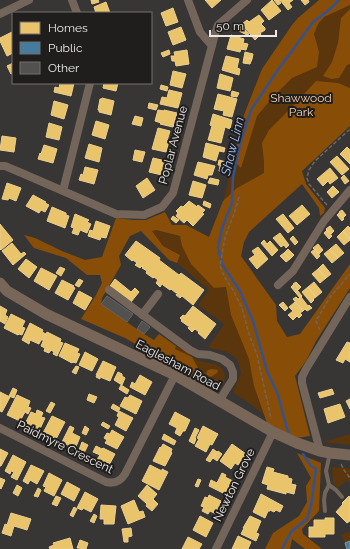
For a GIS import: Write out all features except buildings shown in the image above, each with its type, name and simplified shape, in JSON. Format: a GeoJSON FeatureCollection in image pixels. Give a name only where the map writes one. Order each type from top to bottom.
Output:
{"type":"FeatureCollection","features":[{"type":"Feature","properties":{"kind":"street"},"geometry":{"type":"LineString","coordinates":[[0,14],[29,0]]}},
{"type":"Feature","properties":{"kind":"street"},"geometry":{"type":"LineString","coordinates":[[72,0],[77,12]]}},
{"type":"Feature","properties":{"kind":"street"},"geometry":{"type":"LineString","coordinates":[[188,0],[200,32],[212,46]]}},
{"type":"Feature","properties":{"kind":"street","name":"Poplar Avenue"},"geometry":{"type":"LineString","coordinates":[[0,166],[5,166],[116,214],[144,215],[162,207],[173,193],[218,25],[247,0]]}},
{"type":"Feature","properties":{"kind":"street"},"geometry":{"type":"LineString","coordinates":[[63,191],[90,84]]}},
{"type":"Feature","properties":{"kind":"street"},"geometry":{"type":"LineString","coordinates":[[278,285],[293,271],[324,221],[350,190]]}},
{"type":"Feature","properties":{"kind":"street","name":"Eaglesham Road"},"geometry":{"type":"LineString","coordinates":[[0,283],[8,291],[46,314],[175,375],[273,432],[297,444],[335,453]]}},
{"type":"Feature","properties":{"kind":"street"},"geometry":{"type":"LineString","coordinates":[[109,290],[190,350],[198,354],[210,355],[222,359],[230,365],[233,372],[233,379],[219,401]]}},
{"type":"Feature","properties":{"kind":"street"},"geometry":{"type":"LineString","coordinates":[[142,315],[158,294]]}},
{"type":"Feature","properties":{"kind":"street"},"geometry":{"type":"LineString","coordinates":[[335,453],[302,383],[302,377],[350,296]]}},
{"type":"Feature","properties":{"kind":"street","name":"Paidmyre Crescent"},"geometry":{"type":"LineString","coordinates":[[0,428],[106,482],[111,483],[118,481],[123,478],[175,375]]}},
{"type":"Feature","properties":{"kind":"street","name":"Newton Grove"},"geometry":{"type":"LineString","coordinates":[[216,549],[273,432]]}},
{"type":"Feature","properties":{"kind":"lane"},"geometry":{"type":"LineString","coordinates":[[326,511],[324,500],[325,493],[329,485],[326,471],[335,453]]}},
{"type":"Feature","properties":{"kind":"lane"},"geometry":{"type":"LineString","coordinates":[[329,485],[342,497]]}},
{"type":"Feature","properties":{"kind":"path"},"geometry":{"type":"LineString","coordinates":[[332,212],[309,184],[307,178],[309,170],[315,162],[350,130]]}},
{"type":"Feature","properties":{"kind":"path"},"geometry":{"type":"LineString","coordinates":[[239,197],[225,237],[220,266],[242,308],[249,334],[257,355],[273,432]]}},
{"type":"Feature","properties":{"kind":"path"},"geometry":{"type":"LineString","coordinates":[[316,321],[330,297],[350,274]]}},
{"type":"Feature","properties":{"kind":"path"},"geometry":{"type":"LineString","coordinates":[[335,453],[350,478]]}},
{"type":"Feature","properties":{"kind":"green space","name":"Shawwood Park"},"geometry":{"type":"Polygon","coordinates":[[[319,0],[350,0],[350,126],[230,230],[258,399],[264,415],[252,405],[233,393],[241,373],[237,359],[224,351],[208,348],[224,324],[198,305],[209,290],[177,263],[180,255],[163,246],[152,231],[156,230],[179,236],[186,225],[209,237],[223,203],[244,115],[262,69],[298,18],[319,0]],[[192,265],[214,288],[226,287],[192,265]]]}},
{"type":"Feature","properties":{"kind":"green space"},"geometry":{"type":"Polygon","coordinates":[[[319,0],[350,0],[350,5],[324,17],[318,24],[314,34],[319,52],[317,67],[292,78],[257,116],[241,168],[233,160],[244,115],[262,69],[292,25],[319,0]]]}},
{"type":"Feature","properties":{"kind":"green space"},"geometry":{"type":"Polygon","coordinates":[[[350,9],[350,64],[347,65],[339,78],[331,79],[323,76],[332,62],[338,43],[341,18],[350,9]]]}},
{"type":"Feature","properties":{"kind":"green space","name":"Shawwood Park"},"geometry":{"type":"Polygon","coordinates":[[[316,81],[338,83],[350,88],[350,126],[302,171],[306,184],[325,208],[324,213],[320,216],[319,208],[302,184],[249,232],[244,242],[241,256],[276,305],[277,321],[287,337],[300,334],[350,264],[350,288],[316,341],[306,361],[295,376],[310,436],[296,438],[267,423],[254,386],[249,359],[231,315],[226,287],[214,288],[191,264],[182,246],[180,236],[156,230],[152,231],[163,246],[180,255],[177,263],[169,260],[141,231],[130,236],[119,256],[121,265],[102,298],[101,304],[154,340],[159,334],[176,346],[175,349],[192,357],[199,370],[199,378],[197,379],[125,338],[81,319],[102,283],[100,275],[87,275],[66,258],[34,248],[24,235],[35,238],[85,260],[102,257],[116,218],[146,220],[165,212],[172,225],[186,225],[209,237],[223,201],[237,188],[264,173],[262,143],[269,130],[316,81]]]}},
{"type":"Feature","properties":{"kind":"green space"},"geometry":{"type":"Polygon","coordinates":[[[176,346],[197,360],[218,365],[224,371],[224,381],[220,385],[213,387],[197,379],[199,378],[175,349],[176,346]]]}},
{"type":"Feature","properties":{"kind":"green space"},"geometry":{"type":"Polygon","coordinates":[[[208,370],[218,370],[217,373],[211,377],[206,373],[208,370]]]}},
{"type":"Feature","properties":{"kind":"green space"},"geometry":{"type":"Polygon","coordinates":[[[350,434],[350,445],[324,442],[350,434]]]}},
{"type":"Feature","properties":{"kind":"green space"},"geometry":{"type":"Polygon","coordinates":[[[297,453],[321,463],[319,511],[302,529],[303,534],[322,549],[305,549],[292,539],[290,549],[265,549],[273,533],[299,516],[307,502],[306,486],[311,478],[297,453]]]}},
{"type":"Feature","properties":{"kind":"green space"},"geometry":{"type":"Polygon","coordinates":[[[332,467],[350,468],[350,483],[347,480],[338,488],[333,483],[332,467]]]}},
{"type":"Feature","properties":{"kind":"green space"},"geometry":{"type":"Polygon","coordinates":[[[350,531],[350,541],[345,543],[341,535],[350,531]]]}},
{"type":"Feature","properties":{"kind":"waterway","name":"Shaw Linn"},"geometry":{"type":"LineString","coordinates":[[289,432],[278,395],[267,371],[253,321],[240,291],[222,264],[218,248],[222,228],[232,203],[233,177],[240,144],[251,110],[313,22],[339,0]]}},
{"type":"Feature","properties":{"kind":"waterway","name":"Shaw Linn"},"geometry":{"type":"LineString","coordinates":[[282,549],[291,532],[307,519],[311,506],[316,469],[311,466],[303,454]]}}]}
